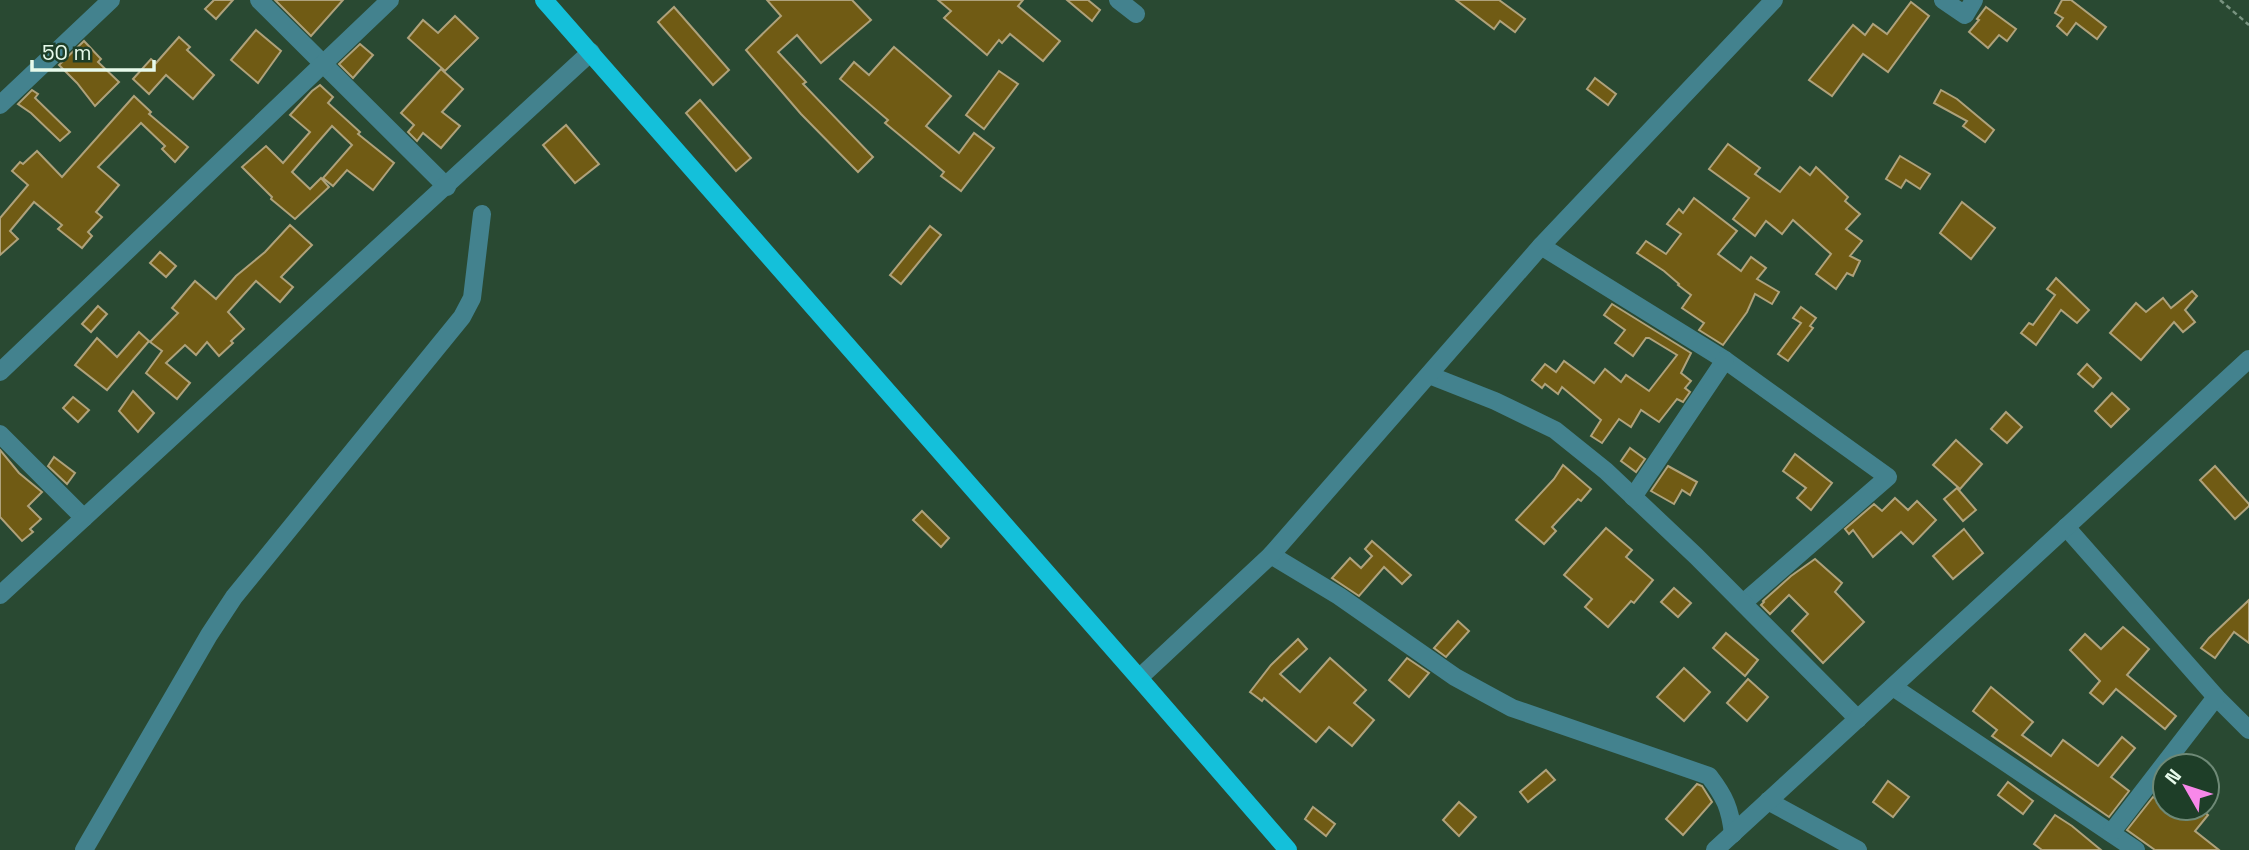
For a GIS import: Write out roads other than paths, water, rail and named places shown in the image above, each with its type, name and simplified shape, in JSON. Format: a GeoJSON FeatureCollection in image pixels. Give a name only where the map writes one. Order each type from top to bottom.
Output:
{"type":"FeatureCollection","features":[{"type":"Feature","properties":{"kind":"main road"},"geometry":{"type":"LineString","coordinates":[[552,3],[591,52],[1288,850]]}},
{"type":"Feature","properties":{"kind":"street"},"geometry":{"type":"LineString","coordinates":[[0,105],[111,0]]}},
{"type":"Feature","properties":{"kind":"street"},"geometry":{"type":"LineString","coordinates":[[259,0],[447,187]]}},
{"type":"Feature","properties":{"kind":"street"},"geometry":{"type":"LineString","coordinates":[[0,372],[390,0]]}},
{"type":"Feature","properties":{"kind":"street"},"geometry":{"type":"LineString","coordinates":[[1118,0],[1136,14]]}},
{"type":"Feature","properties":{"kind":"street"},"geometry":{"type":"LineString","coordinates":[[1139,678],[1272,555],[1541,246],[1774,0]]}},
{"type":"Feature","properties":{"kind":"street"},"geometry":{"type":"LineString","coordinates":[[1943,0],[1965,15],[1974,0]]}},
{"type":"Feature","properties":{"kind":"street"},"geometry":{"type":"LineString","coordinates":[[0,595],[591,52]]}},
{"type":"Feature","properties":{"kind":"street"},"geometry":{"type":"LineString","coordinates":[[83,850],[234,597],[462,317],[472,298],[482,214]]}},
{"type":"Feature","properties":{"kind":"street"},"geometry":{"type":"LineString","coordinates":[[1541,246],[1725,360],[1888,477],[1743,603]]}},
{"type":"Feature","properties":{"kind":"street"},"geometry":{"type":"LineString","coordinates":[[1715,850],[2249,359]]}},
{"type":"Feature","properties":{"kind":"street"},"geometry":{"type":"LineString","coordinates":[[1633,497],[1725,360]]}},
{"type":"Feature","properties":{"kind":"street"},"geometry":{"type":"LineString","coordinates":[[1429,375],[1495,401],[1555,430],[1606,471],[1858,719]]}},
{"type":"Feature","properties":{"kind":"street"},"geometry":{"type":"LineString","coordinates":[[0,434],[84,518]]}},
{"type":"Feature","properties":{"kind":"street"},"geometry":{"type":"LineString","coordinates":[[2066,527],[2216,697],[2249,730]]}},
{"type":"Feature","properties":{"kind":"street"},"geometry":{"type":"LineString","coordinates":[[1272,555],[1339,596],[1455,677],[1512,708],[1709,776],[1725,797],[1733,834]]}},
{"type":"Feature","properties":{"kind":"street"},"geometry":{"type":"LineString","coordinates":[[1893,687],[2136,850]]}},
{"type":"Feature","properties":{"kind":"street"},"geometry":{"type":"LineString","coordinates":[[2110,833],[2216,697]]}},
{"type":"Feature","properties":{"kind":"street"},"geometry":{"type":"LineString","coordinates":[[1768,801],[1858,850]]}}]}
